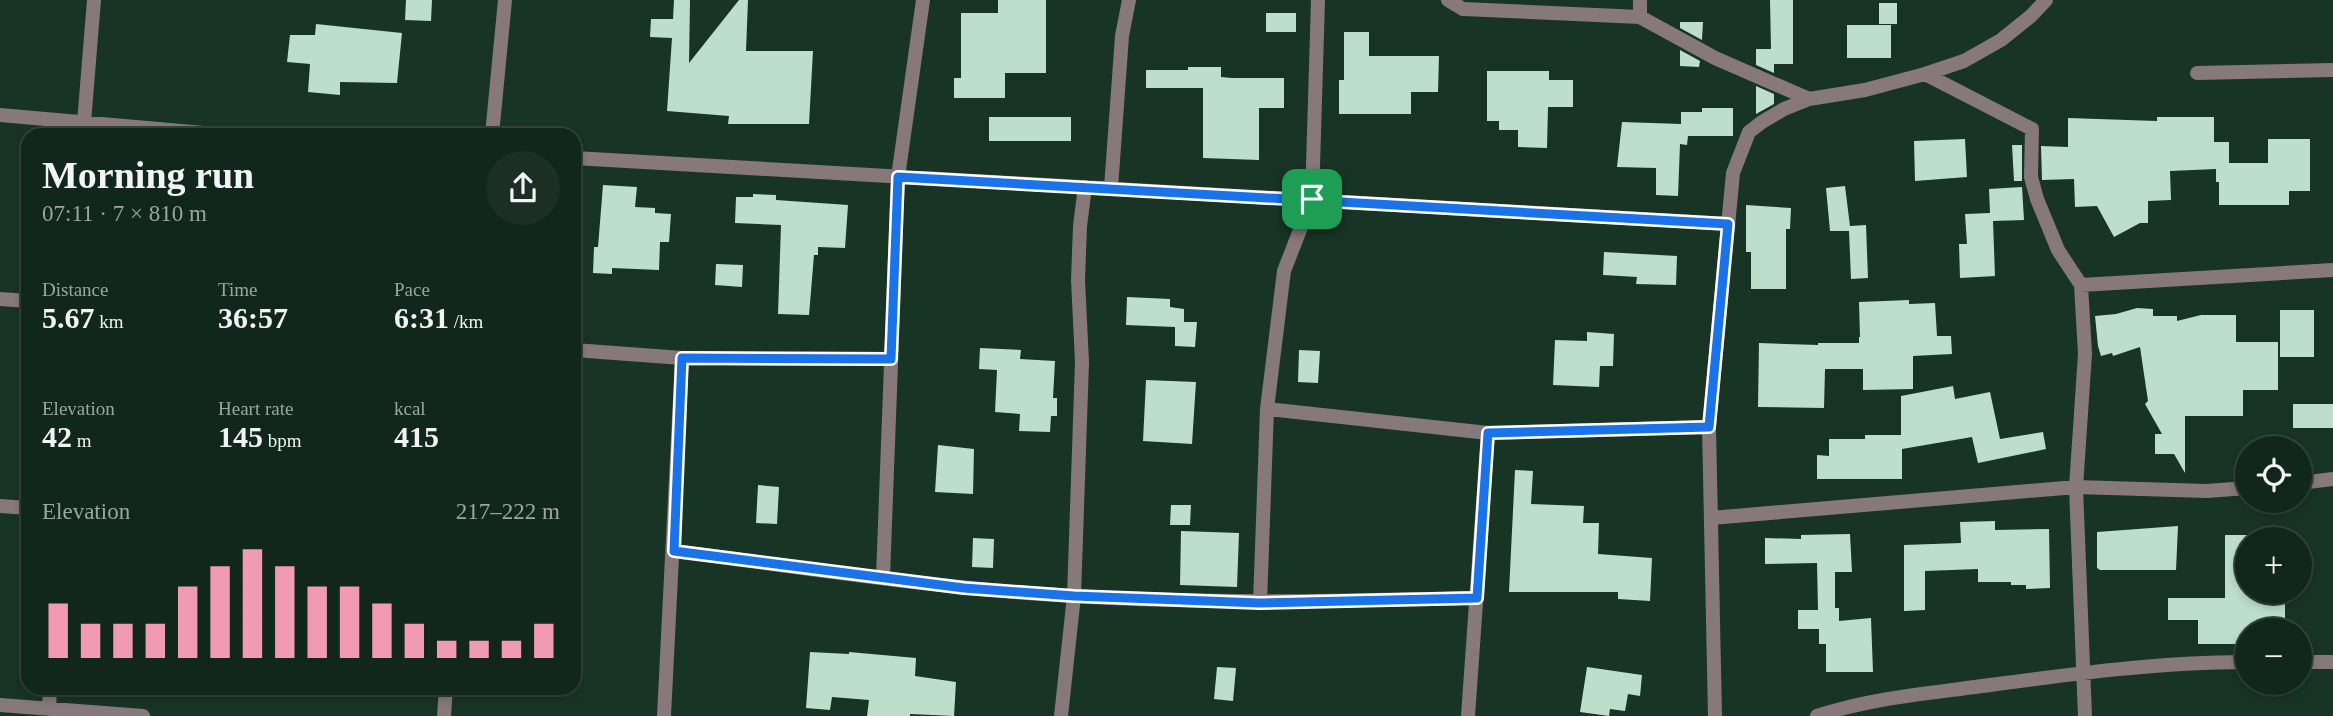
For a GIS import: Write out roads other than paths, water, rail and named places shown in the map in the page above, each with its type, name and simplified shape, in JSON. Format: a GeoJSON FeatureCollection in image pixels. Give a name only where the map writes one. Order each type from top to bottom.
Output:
{"type":"FeatureCollection","features":[{"type":"Feature","properties":{"kind":"street"},"geometry":{"type":"LineString","coordinates":[[83,128],[94,0]]}},
{"type":"Feature","properties":{"kind":"street"},"geometry":{"type":"LineString","coordinates":[[493,128],[505,0]]}},
{"type":"Feature","properties":{"kind":"street"},"geometry":{"type":"LineString","coordinates":[[883,577],[898,177],[923,0]]}},
{"type":"Feature","properties":{"kind":"street"},"geometry":{"type":"LineString","coordinates":[[1111,188],[1122,36],[1129,0]]}},
{"type":"Feature","properties":{"kind":"street"},"geometry":{"type":"LineString","coordinates":[[1260,603],[1267,409],[1284,271],[1312,199],[1318,0]]}},
{"type":"Feature","properties":{"kind":"street"},"geometry":{"type":"LineString","coordinates":[[1448,0],[1463,9],[1640,17],[1714,58],[1809,99]]}},
{"type":"Feature","properties":{"kind":"street"},"geometry":{"type":"LineString","coordinates":[[1640,0],[1640,17]]}},
{"type":"Feature","properties":{"kind":"street"},"geometry":{"type":"LineString","coordinates":[[1715,716],[1709,427],[1733,173],[1749,132],[1762,122],[1809,99],[1865,90],[1964,61],[2001,40],[2046,0]]}},
{"type":"Feature","properties":{"kind":"street"},"geometry":{"type":"LineString","coordinates":[[2197,73],[2333,70]]}},
{"type":"Feature","properties":{"kind":"street"},"geometry":{"type":"LineString","coordinates":[[1925,74],[2032,129],[2031,177],[2037,198],[2058,250],[2081,285],[2085,354],[2076,487],[2085,716]]}},
{"type":"Feature","properties":{"kind":"street"},"geometry":{"type":"LineString","coordinates":[[0,115],[77,128]]}},
{"type":"Feature","properties":{"kind":"street"},"geometry":{"type":"LineString","coordinates":[[581,158],[1728,224]]}},
{"type":"Feature","properties":{"kind":"street"},"geometry":{"type":"LineString","coordinates":[[1061,716],[1074,596],[1082,362],[1078,280],[1085,187]]}},
{"type":"Feature","properties":{"kind":"street"},"geometry":{"type":"LineString","coordinates":[[2081,285],[2333,270]]}},
{"type":"Feature","properties":{"kind":"street"},"geometry":{"type":"LineString","coordinates":[[0,299],[21,300]]}},
{"type":"Feature","properties":{"kind":"street"},"geometry":{"type":"LineString","coordinates":[[581,351],[682,358],[891,359]]}},
{"type":"Feature","properties":{"kind":"street"},"geometry":{"type":"LineString","coordinates":[[664,716],[682,358]]}},
{"type":"Feature","properties":{"kind":"street"},"geometry":{"type":"LineString","coordinates":[[1267,409],[1488,433],[1709,427]]}},
{"type":"Feature","properties":{"kind":"street"},"geometry":{"type":"LineString","coordinates":[[1468,716],[1488,433]]}},
{"type":"Feature","properties":{"kind":"street"},"geometry":{"type":"LineString","coordinates":[[2312,482],[2333,479]]}},
{"type":"Feature","properties":{"kind":"street"},"geometry":{"type":"LineString","coordinates":[[1711,517],[2076,487],[2207,491],[2235,489]]}},
{"type":"Feature","properties":{"kind":"street"},"geometry":{"type":"LineString","coordinates":[[0,506],[21,508]]}},
{"type":"Feature","properties":{"kind":"street"},"geometry":{"type":"LineString","coordinates":[[674,551],[964,588],[1074,596],[1260,603],[1477,598]]}},
{"type":"Feature","properties":{"kind":"street"},"geometry":{"type":"LineString","coordinates":[[2312,662],[2333,662]]}},
{"type":"Feature","properties":{"kind":"street"},"geometry":{"type":"LineString","coordinates":[[1817,716],[1840,708],[1903,697],[2083,672],[2235,663]]}},
{"type":"Feature","properties":{"kind":"street"},"geometry":{"type":"LineString","coordinates":[[49,709],[50,695]]}},
{"type":"Feature","properties":{"kind":"street"},"geometry":{"type":"LineString","coordinates":[[443,716],[445,695]]}},
{"type":"Feature","properties":{"kind":"street"},"geometry":{"type":"LineString","coordinates":[[0,705],[143,716]]}}]}
